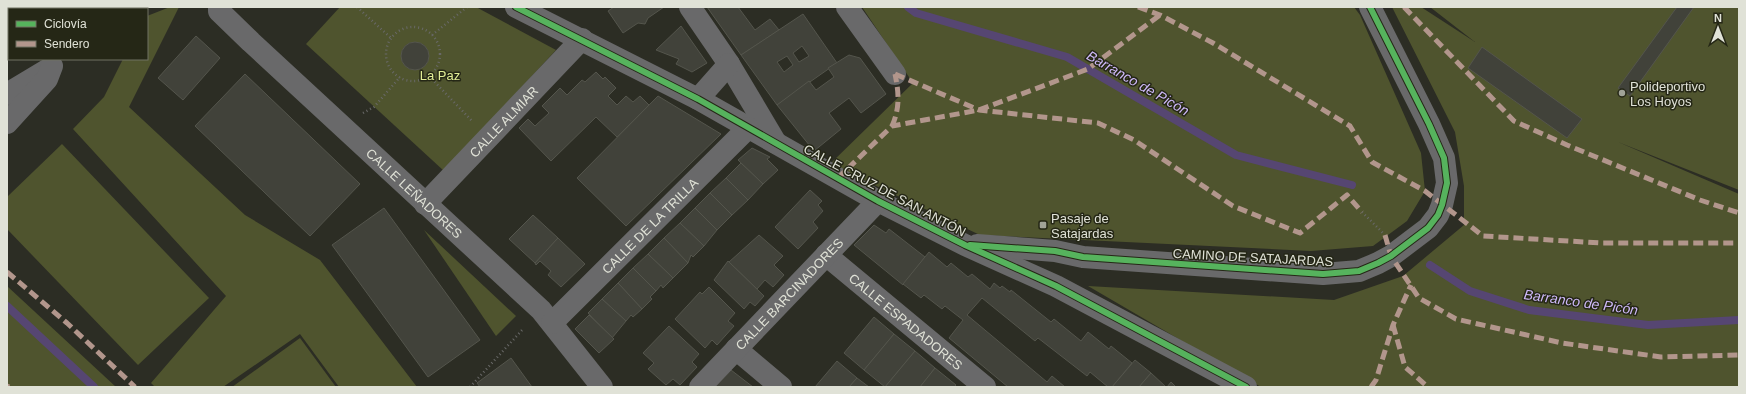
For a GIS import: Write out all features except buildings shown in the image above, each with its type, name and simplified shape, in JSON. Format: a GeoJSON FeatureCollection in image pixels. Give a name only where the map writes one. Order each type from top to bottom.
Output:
{"type":"FeatureCollection","features":[{"type":"Feature","properties":{"kind":"street","name":"CALLE LEÑADORES"},"geometry":{"type":"LineString","coordinates":[[219,7],[219,11],[251,42],[547,316],[602,387]]}},
{"type":"Feature","properties":{"kind":"street","name":"CALLE CRUZ DE SAN ANTÓN"},"geometry":{"type":"LineString","coordinates":[[516,7],[582,39],[698,100],[878,201],[965,245],[1056,286],[1246,387]]}},
{"type":"Feature","properties":{"kind":"street"},"geometry":{"type":"LineString","coordinates":[[690,7],[729,64],[778,146]]}},
{"type":"Feature","properties":{"kind":"street"},"geometry":{"type":"LineString","coordinates":[[847,7],[894,74]]}},
{"type":"Feature","properties":{"kind":"street","name":"CAMINO DE SATAJARDAS"},"geometry":{"type":"LineString","coordinates":[[965,245],[1004,246],[1055,251],[1083,257],[1323,274],[1359,271],[1391,256],[1428,228],[1438,215],[1447,183],[1444,158],[1429,124],[1370,7]]}},
{"type":"Feature","properties":{"kind":"street","name":"CALLE ALMIAR"},"geometry":{"type":"LineString","coordinates":[[425,204],[582,39]]}},
{"type":"Feature","properties":{"kind":"street"},"geometry":{"type":"LineString","coordinates":[[7,94],[57,63]]}},
{"type":"Feature","properties":{"kind":"street"},"geometry":{"type":"LineString","coordinates":[[7,123],[47,79],[57,63]]}},
{"type":"Feature","properties":{"kind":"street"},"geometry":{"type":"LineString","coordinates":[[698,100],[729,64]]}},
{"type":"Feature","properties":{"kind":"street","name":"CALLE DE LA TRILLA"},"geometry":{"type":"LineString","coordinates":[[547,316],[748,128]]}},
{"type":"Feature","properties":{"kind":"street","name":"CALLE BARCINADORES"},"geometry":{"type":"LineString","coordinates":[[700,387],[878,201]]}},
{"type":"Feature","properties":{"kind":"street"},"geometry":{"type":"LineString","coordinates":[[1033,275],[1047,256],[1055,251]]}},
{"type":"Feature","properties":{"kind":"street","name":"CALLE ESPADADORES"},"geometry":{"type":"LineString","coordinates":[[826,255],[985,387]]}},
{"type":"Feature","properties":{"kind":"street"},"geometry":{"type":"LineString","coordinates":[[1056,286],[1070,265],[1083,257]]}},
{"type":"Feature","properties":{"kind":"street"},"geometry":{"type":"LineString","coordinates":[[736,349],[781,387]]}},
{"type":"Feature","properties":{"kind":"path"},"geometry":{"type":"LineString","coordinates":[[357,7],[391,38]]}},
{"type":"Feature","properties":{"kind":"path"},"geometry":{"type":"LineString","coordinates":[[432,35],[467,7]]}},
{"type":"Feature","properties":{"kind":"path"},"geometry":{"type":"LineString","coordinates":[[416,27],[425,30],[432,35],[438,43],[440,61],[436,69],[429,76],[414,81],[400,77],[388,64],[387,55],[391,38],[406,28],[416,27]]}},
{"type":"Feature","properties":{"kind":"path"},"geometry":{"type":"LineString","coordinates":[[429,76],[482,130],[492,135]]}},
{"type":"Feature","properties":{"kind":"path"},"geometry":{"type":"LineString","coordinates":[[342,126],[374,107],[400,77]]}},
{"type":"Feature","properties":{"kind":"path"},"geometry":{"type":"LineString","coordinates":[[1362,212],[1385,235]]}},
{"type":"Feature","properties":{"kind":"path"},"geometry":{"type":"LineString","coordinates":[[470,387],[547,316]]}},
{"type":"Feature","properties":{"kind":"green space"},"geometry":{"type":"Polygon","coordinates":[[[170,7],[179,7],[129,107],[245,215],[320,260],[417,387],[339,387],[300,334],[223,387],[155,387],[151,383],[226,296],[73,129],[104,97],[122,60],[148,60],[148,16],[170,7]]]}},
{"type":"Feature","properties":{"kind":"green space","name":"La Paz"},"geometry":{"type":"Polygon","coordinates":[[[340,7],[476,7],[556,50],[444,171],[306,44],[340,7]]]}},
{"type":"Feature","properties":{"kind":"green space"},"geometry":{"type":"Polygon","coordinates":[[[862,7],[1354,7],[1360,15],[1421,153],[1425,191],[1407,221],[1373,246],[1311,251],[980,235],[830,164],[913,83],[862,7]]]}},
{"type":"Feature","properties":{"kind":"green space"},"geometry":{"type":"Polygon","coordinates":[[[1392,7],[1421,7],[1475,42],[1430,7],[1739,7],[1739,190],[1618,142],[1739,194],[1739,387],[1261,387],[1088,286],[1334,300],[1403,276],[1464,225],[1464,186],[1455,132],[1392,7]]]}},
{"type":"Feature","properties":{"kind":"green space"},"geometry":{"type":"Polygon","coordinates":[[[62,144],[209,298],[138,365],[7,229],[7,197],[62,144]]]}},
{"type":"Feature","properties":{"kind":"green space"},"geometry":{"type":"Polygon","coordinates":[[[424,230],[516,316],[496,336],[424,230]]]}},
{"type":"Feature","properties":{"kind":"green space"},"geometry":{"type":"Polygon","coordinates":[[[7,286],[116,387],[7,387],[7,286]]]}},
{"type":"Feature","properties":{"kind":"green space"},"geometry":{"type":"Polygon","coordinates":[[[300,338],[336,387],[232,387],[300,338]]]}},
{"type":"Feature","properties":{"kind":"waterway","name":"Barranco de Picón"},"geometry":{"type":"LineString","coordinates":[[908,7],[916,13],[1067,57],[1236,155],[1352,185]]}},
{"type":"Feature","properties":{"kind":"waterway","name":"Barranco de Picón"},"geometry":{"type":"LineString","coordinates":[[1430,265],[1470,291],[1529,310],[1648,325],[1739,320]]}},
{"type":"Feature","properties":{"kind":"waterway"},"geometry":{"type":"LineString","coordinates":[[7,306],[94,387]]}},
{"type":"Feature","properties":{"kind":"marked path"},"geometry":{"type":"LineString","coordinates":[[1138,7],[1160,15],[1213,43],[1350,126],[1372,162],[1425,191],[1483,236],[1602,243],[1739,243]]}},
{"type":"Feature","properties":{"kind":"marked path"},"geometry":{"type":"LineString","coordinates":[[1404,7],[1514,121],[1567,145],[1700,200],[1739,213]]}},
{"type":"Feature","properties":{"kind":"marked path"},"geometry":{"type":"LineString","coordinates":[[837,179],[892,126],[979,110],[1088,69],[1160,15]]}},
{"type":"Feature","properties":{"kind":"marked path"},"geometry":{"type":"LineString","coordinates":[[895,74],[979,110],[1098,123],[1134,140],[1233,206],[1300,233],[1347,195],[1362,212]]}},
{"type":"Feature","properties":{"kind":"marked path"},"geometry":{"type":"LineString","coordinates":[[892,126],[898,107],[895,74]]}},
{"type":"Feature","properties":{"kind":"marked path"},"geometry":{"type":"LineString","coordinates":[[1385,235],[1391,256],[1419,298],[1456,319],[1562,343],[1661,357],[1739,355]]}},
{"type":"Feature","properties":{"kind":"marked path"},"geometry":{"type":"LineString","coordinates":[[7,272],[67,323],[135,387]]}},
{"type":"Feature","properties":{"kind":"marked path"},"geometry":{"type":"LineString","coordinates":[[1371,387],[1376,380],[1393,325],[1411,285]]}},
{"type":"Feature","properties":{"kind":"marked path"},"geometry":{"type":"LineString","coordinates":[[1393,325],[1405,367],[1428,387]]}},
{"type":"Feature","properties":{"kind":"cycle path"},"geometry":{"type":"LineString","coordinates":[[516,7],[698,99],[878,201],[965,245],[1056,286],[1246,387]]}},
{"type":"Feature","properties":{"kind":"cycle path"},"geometry":{"type":"LineString","coordinates":[[970,245],[1055,251],[1083,257],[1323,274],[1359,271],[1391,256],[1428,228],[1438,215],[1447,183],[1444,158],[1429,124],[1370,7]]}},
{"type":"Feature","properties":{"kind":"place","name":"Polideportivo Los Hoyos"},"geometry":{"type":"Point","coordinates":[1622,93]}},
{"type":"Feature","properties":{"kind":"place","name":"Pasaje de Satajardas"},"geometry":{"type":"Point","coordinates":[1043,225]}}]}
